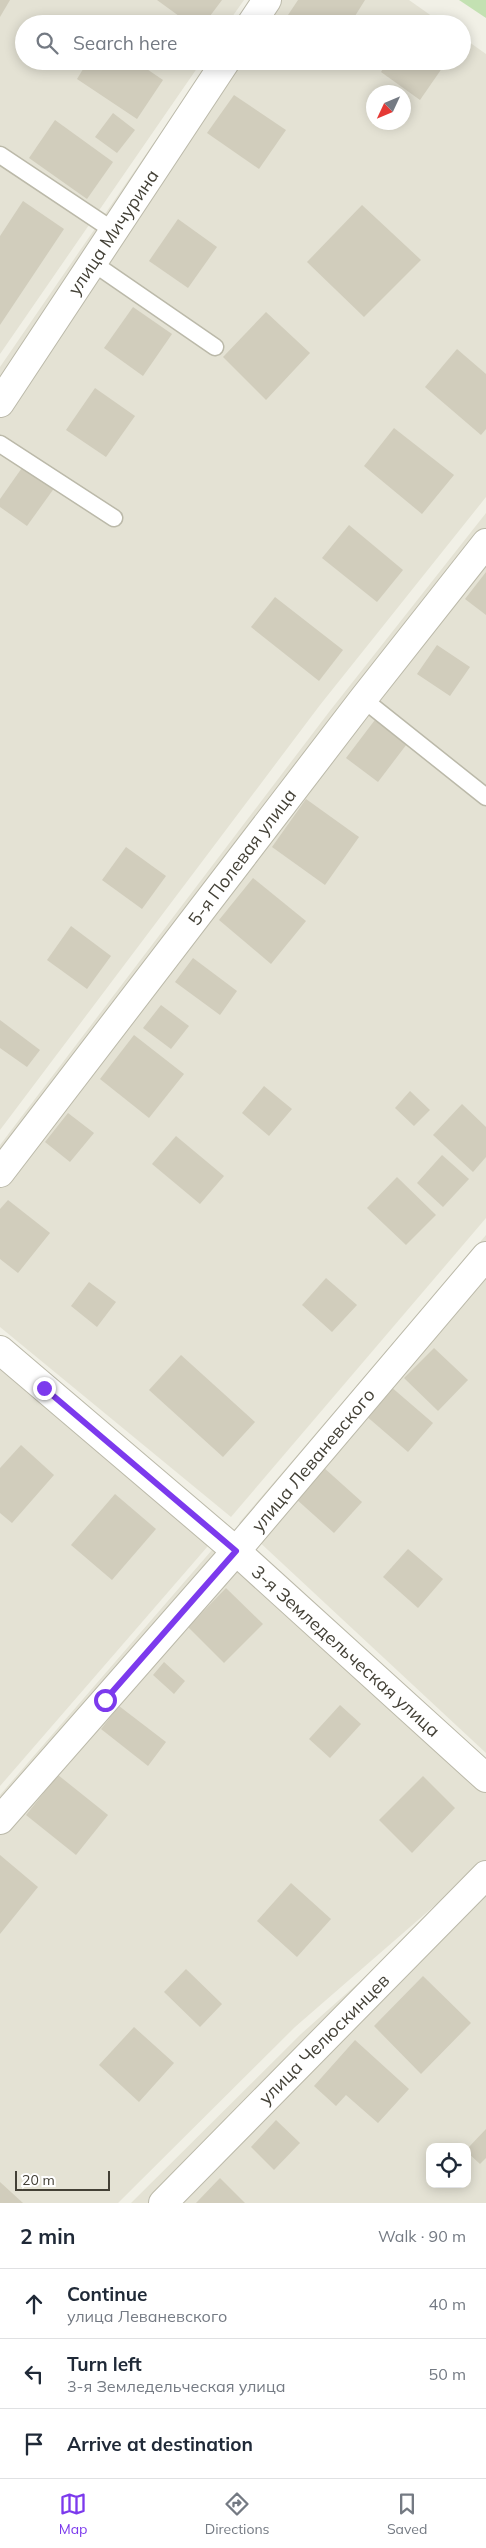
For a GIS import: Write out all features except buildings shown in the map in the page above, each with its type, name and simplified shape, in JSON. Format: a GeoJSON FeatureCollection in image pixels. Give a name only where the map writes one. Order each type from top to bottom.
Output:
{"type":"FeatureCollection","features":[{"type":"Feature","properties":{"kind":"street"},"geometry":{"type":"LineString","coordinates":[[257,15],[267,0]]}},
{"type":"Feature","properties":{"kind":"street","name":"улица Мичурина"},"geometry":{"type":"LineString","coordinates":[[4,389],[93,263],[220,70]]}},
{"type":"Feature","properties":{"kind":"street","name":"5-я Полевая улица"},"geometry":{"type":"LineString","coordinates":[[0,1173],[363,699],[486,543]]}},
{"type":"Feature","properties":{"kind":"street","name":"улица Леваневского"},"geometry":{"type":"LineString","coordinates":[[0,1820],[236,1551],[486,1256]]}},
{"type":"Feature","properties":{"kind":"street","name":"3-я Земледельческая улица"},"geometry":{"type":"LineString","coordinates":[[0,1350],[236,1551],[486,1778]]}},
{"type":"Feature","properties":{"kind":"street","name":"улица Челюскинцев"},"geometry":{"type":"LineString","coordinates":[[162,2203],[486,1875]]}},
{"type":"Feature","properties":{"kind":"lane"},"geometry":{"type":"LineString","coordinates":[[0,155],[114,231]]}},
{"type":"Feature","properties":{"kind":"lane"},"geometry":{"type":"LineString","coordinates":[[93,263],[216,348]]}},
{"type":"Feature","properties":{"kind":"lane"},"geometry":{"type":"LineString","coordinates":[[0,444],[114,518]]}},
{"type":"Feature","properties":{"kind":"lane"},"geometry":{"type":"LineString","coordinates":[[363,699],[486,797]]}},
{"type":"Feature","properties":{"kind":"shaded area"},"geometry":{"type":"Polygon","coordinates":[[[0,0],[244,0],[233,15],[15,15],[15,70],[196,70],[0,354],[0,0]]]}},
{"type":"Feature","properties":{"kind":"shaded area"},"geometry":{"type":"Polygon","coordinates":[[[252,0],[409,0],[430,15],[241,15],[252,0]]]}},
{"type":"Feature","properties":{"kind":"shaded area"},"geometry":{"type":"Polygon","coordinates":[[[471,43],[486,54],[486,497],[320,705],[0,1130],[0,367],[204,70],[471,70],[471,43]]]}},
{"type":"Feature","properties":{"kind":"shaded area"},"geometry":{"type":"Polygon","coordinates":[[[486,513],[486,1218],[231,1517],[0,1327],[0,1145],[329,712],[486,513]]]}},
{"type":"Feature","properties":{"kind":"shaded area"},"geometry":{"type":"Polygon","coordinates":[[[486,1235],[486,1753],[239,1523],[486,1235]]]}},
{"type":"Feature","properties":{"kind":"shaded area"},"geometry":{"type":"Polygon","coordinates":[[[0,1337],[227,1524],[0,1786],[0,1337]]]}},
{"type":"Feature","properties":{"kind":"shaded area"},"geometry":{"type":"Polygon","coordinates":[[[231,1528],[486,1762],[486,1861],[295,2027],[118,2203],[0,2203],[0,1795],[231,1528]]]}},
{"type":"Feature","properties":{"kind":"shaded area"},"geometry":{"type":"Polygon","coordinates":[[[486,1869],[486,2203],[131,2203],[301,2034],[486,1869]]]}},
{"type":"Feature","properties":{"kind":"green space"},"geometry":{"type":"Polygon","coordinates":[[[459,0],[486,0],[486,18],[459,0]]]}},
{"type":"Feature","properties":{"kind":"route"},"geometry":{"type":"LineString","coordinates":[[44,1388],[236,1551],[105,1700]]}}]}
